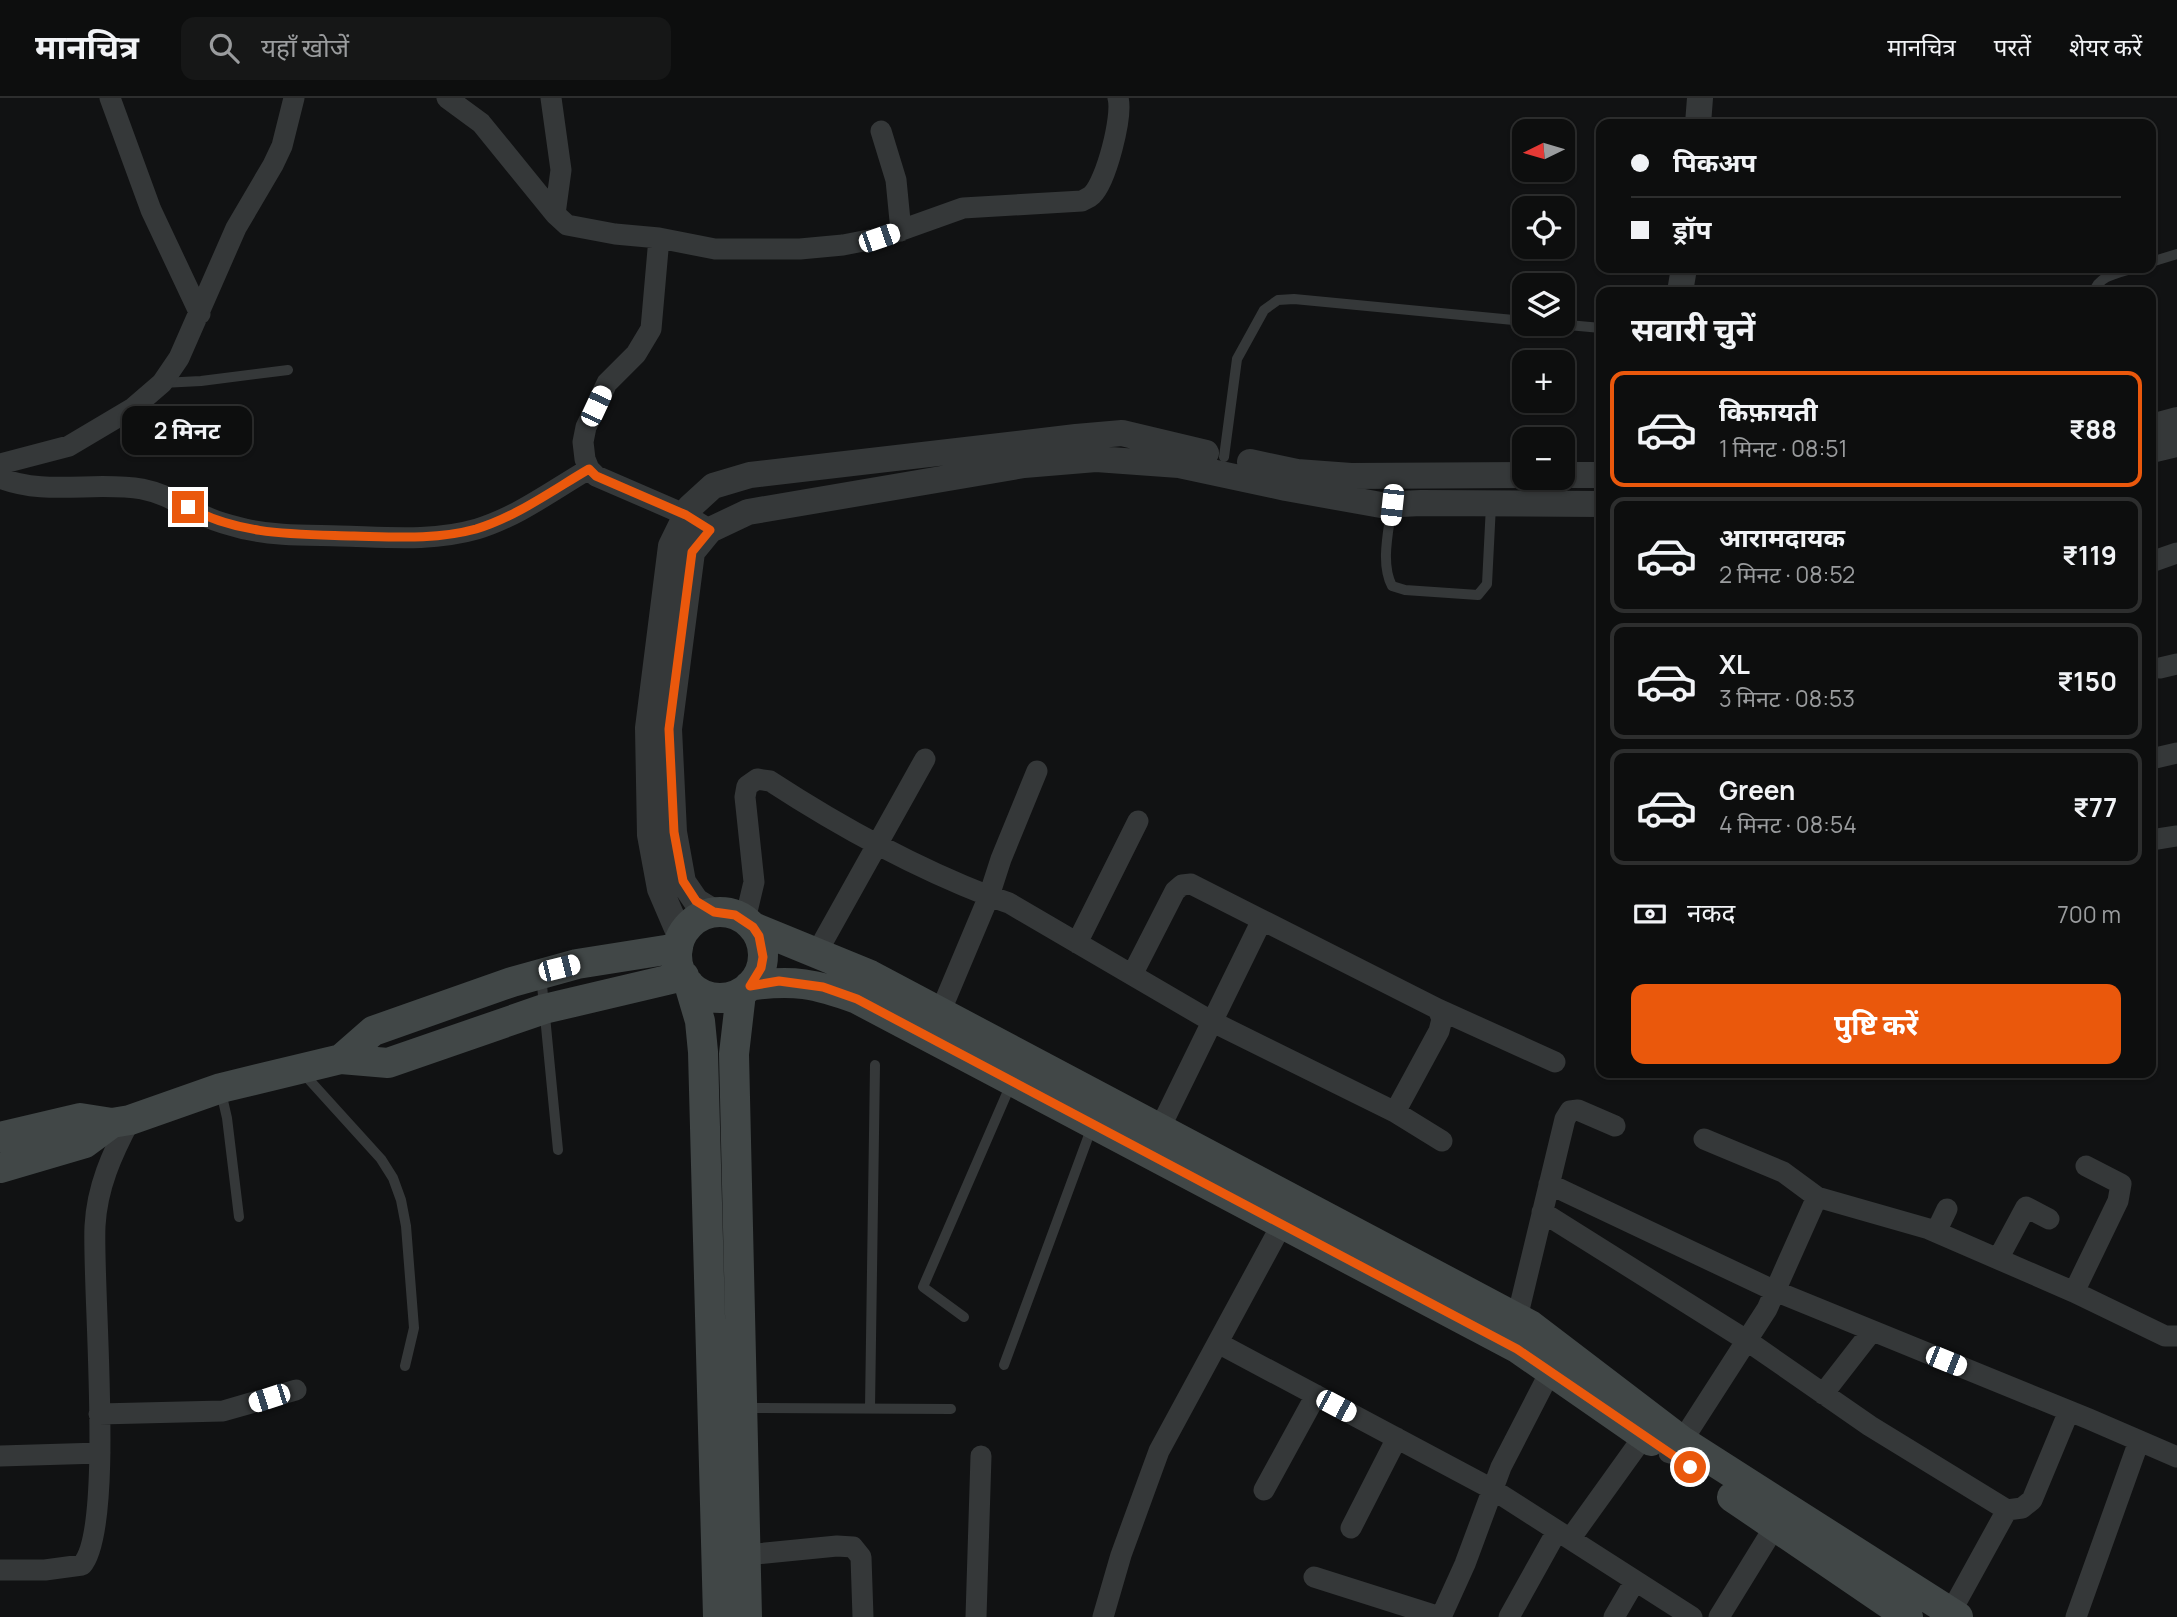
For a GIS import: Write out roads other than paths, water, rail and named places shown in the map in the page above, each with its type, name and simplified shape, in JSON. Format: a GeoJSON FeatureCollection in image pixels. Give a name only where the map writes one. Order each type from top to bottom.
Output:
{"type":"FeatureCollection","features":[{"type":"Feature","properties":{"kind":"main road"},"geometry":{"type":"LineString","coordinates":[[718,1617],[703,1052],[700,1021],[683,961],[694,921],[714,912],[735,915],[816,954],[870,975],[1012,1081],[1517,1349],[1665,1443],[1952,1616]]}},
{"type":"Feature","properties":{"kind":"main road"},"geometry":{"type":"LineString","coordinates":[[747,1617],[734,1054],[745,989],[761,968],[763,957],[759,936],[749,923]]}},
{"type":"Feature","properties":{"kind":"main road"},"geometry":{"type":"LineString","coordinates":[[341,1059],[373,1031],[540,973],[577,964],[683,961]]}},
{"type":"Feature","properties":{"kind":"main road"},"geometry":{"type":"LineString","coordinates":[[683,961],[708,996],[719,998],[779,981],[823,987],[935,1025],[1160,1128],[1531,1325],[1665,1443],[1775,1526],[1908,1617]]}},
{"type":"Feature","properties":{"kind":"main road"},"geometry":{"type":"LineString","coordinates":[[0,1168],[85,1143],[121,1121],[220,1088],[341,1059],[388,1063],[683,961]]}},
{"type":"Feature","properties":{"kind":"main road"},"geometry":{"type":"LineString","coordinates":[[0,1138],[80,1118],[121,1121]]}},
{"type":"Feature","properties":{"kind":"street"},"geometry":{"type":"LineString","coordinates":[[110,98],[151,210],[200,314]]}},
{"type":"Feature","properties":{"kind":"street"},"geometry":{"type":"LineString","coordinates":[[0,464],[69,446],[133,408],[162,383],[179,358],[236,229],[282,146],[294,98]]}},
{"type":"Feature","properties":{"kind":"street"},"geometry":{"type":"LineString","coordinates":[[447,98],[481,123],[567,225],[615,234],[659,238],[715,250],[800,249],[843,245],[879,238],[963,208],[1082,201],[1092,195],[1100,183],[1118,124],[1118,98]]}},
{"type":"Feature","properties":{"kind":"street"},"geometry":{"type":"LineString","coordinates":[[551,98],[560,162],[560,187],[555,214]]}},
{"type":"Feature","properties":{"kind":"street"},"geometry":{"type":"LineString","coordinates":[[1698,119],[1700,98]]}},
{"type":"Feature","properties":{"kind":"street"},"geometry":{"type":"LineString","coordinates":[[881,131],[896,180],[901,230]]}},
{"type":"Feature","properties":{"kind":"street"},"geometry":{"type":"LineString","coordinates":[[659,238],[651,329],[636,354],[607,383],[586,427],[583,442],[585,459],[598,476],[686,515],[710,530]]}},
{"type":"Feature","properties":{"kind":"street"},"geometry":{"type":"LineString","coordinates":[[2156,426],[2177,420]]}},
{"type":"Feature","properties":{"kind":"street"},"geometry":{"type":"LineString","coordinates":[[683,961],[660,889],[650,835],[648,728],[671,546],[690,507],[713,486],[750,475],[1076,436],[1122,433],[1297,471],[1351,476],[1512,475]]}},
{"type":"Feature","properties":{"kind":"street"},"geometry":{"type":"LineString","coordinates":[[2156,449],[2177,444]]}},
{"type":"Feature","properties":{"kind":"street"},"geometry":{"type":"LineString","coordinates":[[714,912],[696,901],[683,881],[674,832],[669,729],[692,552],[710,530],[748,512],[1024,465],[1096,459],[1179,465],[1381,505],[1596,504]]}},
{"type":"Feature","properties":{"kind":"street"},"geometry":{"type":"LineString","coordinates":[[1575,475],[1596,475]]}},
{"type":"Feature","properties":{"kind":"street"},"geometry":{"type":"LineString","coordinates":[[0,478],[14,483],[54,488],[116,486],[143,489],[169,496],[208,518],[268,533],[409,538],[447,536],[479,528],[598,476]]}},
{"type":"Feature","properties":{"kind":"street"},"geometry":{"type":"LineString","coordinates":[[2156,560],[2177,553]]}},
{"type":"Feature","properties":{"kind":"street"},"geometry":{"type":"LineString","coordinates":[[2156,757],[2177,753]]}},
{"type":"Feature","properties":{"kind":"street"},"geometry":{"type":"LineString","coordinates":[[816,954],[925,759]]}},
{"type":"Feature","properties":{"kind":"street"},"geometry":{"type":"LineString","coordinates":[[935,1025],[1037,771]]}},
{"type":"Feature","properties":{"kind":"street"},"geometry":{"type":"LineString","coordinates":[[749,923],[754,882],[745,797],[747,786],[757,779],[770,781],[836,824],[877,846],[1009,903],[1212,1021],[1395,1112],[1442,1141]]}},
{"type":"Feature","properties":{"kind":"street"},"geometry":{"type":"LineString","coordinates":[[1077,943],[1138,821]]}},
{"type":"Feature","properties":{"kind":"street"},"geometry":{"type":"LineString","coordinates":[[2156,839],[2177,836]]}},
{"type":"Feature","properties":{"kind":"street"},"geometry":{"type":"LineString","coordinates":[[1132,975],[1175,891],[1182,885],[1191,884],[1438,1009],[1555,1062]]}},
{"type":"Feature","properties":{"kind":"street"},"geometry":{"type":"LineString","coordinates":[[1160,1128],[1262,920]]}},
{"type":"Feature","properties":{"kind":"street"},"geometry":{"type":"LineString","coordinates":[[1395,1112],[1439,1031],[1442,1019],[1438,1009]]}},
{"type":"Feature","properties":{"kind":"street"},"geometry":{"type":"LineString","coordinates":[[1517,1318],[1564,1119],[1570,1111],[1578,1110],[1615,1126]]}},
{"type":"Feature","properties":{"kind":"street"},"geometry":{"type":"LineString","coordinates":[[0,1570],[69,1569],[82,1565],[88,1558],[93,1543],[100,1453],[95,1225],[101,1184],[121,1121]]}},
{"type":"Feature","properties":{"kind":"street"},"geometry":{"type":"LineString","coordinates":[[1704,1139],[1783,1172],[1817,1197],[1936,1232],[2074,1292],[2165,1336],[2177,1336]]}},
{"type":"Feature","properties":{"kind":"street"},"geometry":{"type":"LineString","coordinates":[[2074,1292],[2118,1201],[2121,1184],[2086,1166]]}},
{"type":"Feature","properties":{"kind":"street"},"geometry":{"type":"LineString","coordinates":[[1549,1184],[1775,1291],[2177,1457]]}},
{"type":"Feature","properties":{"kind":"street"},"geometry":{"type":"LineString","coordinates":[[1509,1617],[1564,1535],[1665,1443],[1746,1340],[1767,1308],[1817,1197]]}},
{"type":"Feature","properties":{"kind":"street"},"geometry":{"type":"LineString","coordinates":[[1997,1259],[2026,1207],[2049,1219]]}},
{"type":"Feature","properties":{"kind":"street"},"geometry":{"type":"LineString","coordinates":[[1936,1232],[1947,1209]]}},
{"type":"Feature","properties":{"kind":"street"},"geometry":{"type":"LineString","coordinates":[[1542,1212],[1746,1340],[1870,1426],[2007,1510],[2022,1508],[2032,1500],[2069,1411]]}},
{"type":"Feature","properties":{"kind":"street"},"geometry":{"type":"LineString","coordinates":[[1103,1617],[1121,1555],[1159,1451],[1282,1224]]}},
{"type":"Feature","properties":{"kind":"street"},"geometry":{"type":"LineString","coordinates":[[1823,1394],[1871,1331]]}},
{"type":"Feature","properties":{"kind":"street"},"geometry":{"type":"LineString","coordinates":[[1218,1343],[1492,1489],[1692,1617]]}},
{"type":"Feature","properties":{"kind":"street"},"geometry":{"type":"LineString","coordinates":[[1314,1577],[1441,1617],[1465,1564],[1492,1489],[1516,1435],[1550,1371]]}},
{"type":"Feature","properties":{"kind":"street"},"geometry":{"type":"LineString","coordinates":[[99,1413],[223,1411],[296,1390]]}},
{"type":"Feature","properties":{"kind":"street"},"geometry":{"type":"LineString","coordinates":[[1264,1490],[1316,1395]]}},
{"type":"Feature","properties":{"kind":"street"},"geometry":{"type":"LineString","coordinates":[[1351,1528],[1397,1438]]}},
{"type":"Feature","properties":{"kind":"street"},"geometry":{"type":"LineString","coordinates":[[2076,1617],[2139,1441]]}},
{"type":"Feature","properties":{"kind":"street"},"geometry":{"type":"LineString","coordinates":[[0,1456],[100,1453]]}},
{"type":"Feature","properties":{"kind":"street"},"geometry":{"type":"LineString","coordinates":[[976,1617],[981,1456]]}},
{"type":"Feature","properties":{"kind":"street"},"geometry":{"type":"LineString","coordinates":[[1952,1616],[2007,1510]]}},
{"type":"Feature","properties":{"kind":"street"},"geometry":{"type":"LineString","coordinates":[[1719,1617],[1775,1526]]}},
{"type":"Feature","properties":{"kind":"street"},"geometry":{"type":"LineString","coordinates":[[746,1555],[837,1546],[853,1547],[861,1557],[863,1617]]}},
{"type":"Feature","properties":{"kind":"street"},"geometry":{"type":"LineString","coordinates":[[1614,1617],[1635,1581]]}},
{"type":"Feature","properties":{"kind":"lane"},"geometry":{"type":"LineString","coordinates":[[2156,260],[2177,254]]}},
{"type":"Feature","properties":{"kind":"lane"},"geometry":{"type":"LineString","coordinates":[[2095,287],[2103,278],[2118,273]]}},
{"type":"Feature","properties":{"kind":"lane"},"geometry":{"type":"LineString","coordinates":[[1224,457],[1237,359],[1264,310],[1278,300],[1294,299],[1512,320]]}},
{"type":"Feature","properties":{"kind":"lane"},"geometry":{"type":"LineString","coordinates":[[1575,326],[1596,328]]}},
{"type":"Feature","properties":{"kind":"lane"},"geometry":{"type":"LineString","coordinates":[[162,383],[288,370]]}},
{"type":"Feature","properties":{"kind":"lane"},"geometry":{"type":"LineString","coordinates":[[1392,505],[1387,576],[1392,586],[1405,590],[1478,595],[1487,584],[1491,505]]}},
{"type":"Feature","properties":{"kind":"lane"},"geometry":{"type":"LineString","coordinates":[[540,973],[558,1150]]}},
{"type":"Feature","properties":{"kind":"lane"},"geometry":{"type":"LineString","coordinates":[[870,1408],[875,1065]]}},
{"type":"Feature","properties":{"kind":"lane"},"geometry":{"type":"LineString","coordinates":[[298,1068],[381,1159],[393,1178],[401,1200],[406,1226],[414,1328],[405,1366]]}},
{"type":"Feature","properties":{"kind":"lane"},"geometry":{"type":"LineString","coordinates":[[964,1317],[923,1287],[1012,1081]]}},
{"type":"Feature","properties":{"kind":"lane"},"geometry":{"type":"LineString","coordinates":[[220,1088],[227,1118],[239,1217]]}},
{"type":"Feature","properties":{"kind":"lane"},"geometry":{"type":"LineString","coordinates":[[1004,1365],[1093,1124]]}},
{"type":"Feature","properties":{"kind":"lane"},"geometry":{"type":"LineString","coordinates":[[743,1408],[951,1409]]}}]}
